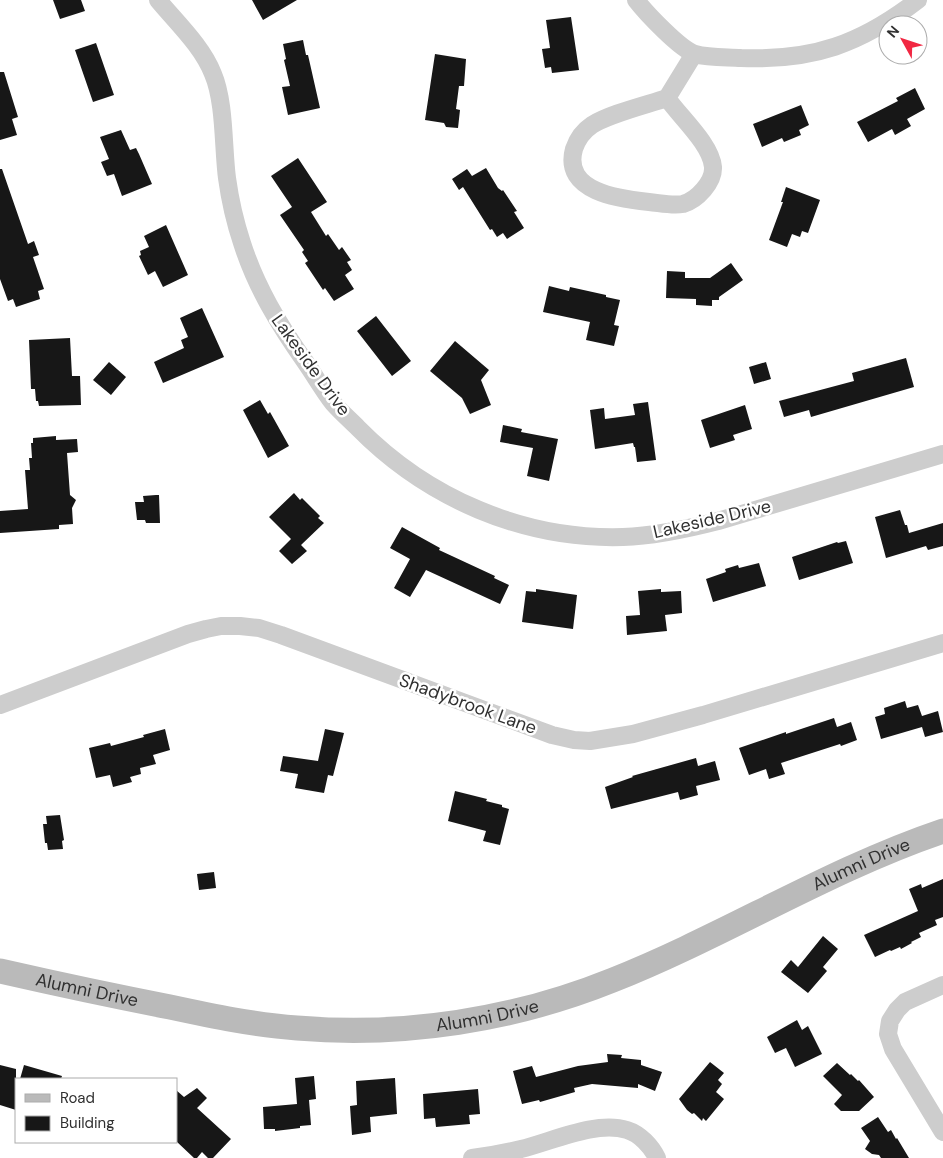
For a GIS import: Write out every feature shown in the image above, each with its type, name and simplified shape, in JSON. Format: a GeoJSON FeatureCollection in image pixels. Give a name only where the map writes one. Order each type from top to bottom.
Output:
{"type":"FeatureCollection","features":[{"type":"Feature","properties":{"kind":"main road","name":"Alumni Drive"},"geometry":{"type":"LineString","coordinates":[[0,971],[244,1022],[298,1028],[361,1030],[447,1024],[545,1004],[614,980],[876,858],[943,832]]}},
{"type":"Feature","properties":{"kind":"street","name":"Lakeside Drive"},"geometry":{"type":"LineString","coordinates":[[158,0],[199,50],[214,76],[218,94],[227,179],[233,210],[252,272],[267,303],[334,403],[374,444],[437,490],[481,512],[523,525],[559,532],[623,537],[666,532],[718,521],[943,454]]}},
{"type":"Feature","properties":{"kind":"street"},"geometry":{"type":"LineString","coordinates":[[636,0],[655,22],[694,54],[752,58],[808,55],[837,47],[866,35],[896,17],[918,0]]}},
{"type":"Feature","properties":{"kind":"street"},"geometry":{"type":"LineString","coordinates":[[667,98],[708,152],[712,168],[711,179],[702,191],[690,201],[674,204],[629,200],[597,192],[582,182],[573,167],[572,155],[579,138],[585,130],[601,120],[667,98],[694,54]]}},
{"type":"Feature","properties":{"kind":"street","name":"Shadybrook Lane"},"geometry":{"type":"LineString","coordinates":[[0,706],[188,634],[221,626],[240,626],[259,628],[281,634],[552,735],[574,740],[590,741],[633,734],[703,715],[943,643]]}},
{"type":"Feature","properties":{"kind":"street"},"geometry":{"type":"LineString","coordinates":[[943,986],[905,1002],[890,1021],[888,1034],[893,1049],[943,1132]]}},
{"type":"Feature","properties":{"kind":"street"},"geometry":{"type":"LineString","coordinates":[[472,1158],[522,1149],[590,1130],[612,1127],[627,1130],[640,1136],[653,1150],[657,1158]]}},
{"type":"Feature","properties":{"kind":"building"},"geometry":{"type":"Polygon","coordinates":[[[53,0],[81,0],[85,11],[60,19],[53,0]]]}},
{"type":"Feature","properties":{"kind":"building"},"geometry":{"type":"Polygon","coordinates":[[[252,0],[297,0],[263,20],[252,0]]]}},
{"type":"Feature","properties":{"kind":"building"},"geometry":{"type":"Polygon","coordinates":[[[571,17],[579,70],[552,73],[551,67],[545,68],[542,49],[550,48],[546,20],[571,17]]]}},
{"type":"Feature","properties":{"kind":"building"},"geometry":{"type":"Polygon","coordinates":[[[303,40],[320,108],[288,115],[282,87],[290,86],[284,60],[286,59],[283,44],[303,40]]]}},
{"type":"Feature","properties":{"kind":"building"},"geometry":{"type":"Polygon","coordinates":[[[96,43],[114,95],[93,102],[75,50],[96,43]]]}},
{"type":"Feature","properties":{"kind":"building"},"geometry":{"type":"Polygon","coordinates":[[[435,54],[466,59],[464,86],[459,86],[456,109],[460,110],[458,128],[446,127],[444,123],[425,120],[435,54]]]}},
{"type":"Feature","properties":{"kind":"building"},"geometry":{"type":"Polygon","coordinates":[[[0,72],[4,72],[18,117],[12,119],[17,135],[0,140],[0,72]]]}},
{"type":"Feature","properties":{"kind":"building"},"geometry":{"type":"Polygon","coordinates":[[[915,88],[925,109],[907,119],[911,126],[895,135],[892,129],[868,142],[857,122],[898,101],[896,98],[915,88]]]}},
{"type":"Feature","properties":{"kind":"building"},"geometry":{"type":"Polygon","coordinates":[[[801,105],[809,125],[799,130],[801,135],[784,142],[782,138],[762,147],[753,124],[801,105]]]}},
{"type":"Feature","properties":{"kind":"building"},"geometry":{"type":"Polygon","coordinates":[[[121,130],[130,150],[136,148],[152,184],[122,196],[114,174],[107,176],[101,162],[109,159],[100,137],[121,130]]]}},
{"type":"Feature","properties":{"kind":"building"},"geometry":{"type":"Polygon","coordinates":[[[298,158],[327,202],[311,212],[326,236],[328,234],[339,250],[342,247],[351,260],[347,262],[352,270],[345,275],[354,289],[334,301],[325,288],[323,290],[305,263],[308,261],[302,252],[304,250],[280,215],[292,207],[271,176],[298,158]]]}},
{"type":"Feature","properties":{"kind":"building"},"geometry":{"type":"Polygon","coordinates":[[[486,168],[498,188],[503,190],[517,211],[514,212],[524,228],[507,239],[503,233],[497,237],[492,229],[490,230],[463,187],[459,190],[452,179],[467,169],[472,176],[486,168]]]}},
{"type":"Feature","properties":{"kind":"building"},"geometry":{"type":"Polygon","coordinates":[[[0,169],[2,169],[28,244],[34,241],[39,255],[33,257],[44,289],[38,291],[40,299],[16,307],[13,299],[8,301],[0,279],[0,169]]]}},
{"type":"Feature","properties":{"kind":"building"},"geometry":{"type":"Polygon","coordinates":[[[786,187],[820,200],[808,233],[802,231],[800,237],[792,234],[787,247],[769,240],[783,202],[781,202],[786,187]]]}},
{"type":"Feature","properties":{"kind":"building"},"geometry":{"type":"Polygon","coordinates":[[[166,225],[188,275],[163,287],[155,271],[148,275],[139,256],[141,255],[140,251],[149,247],[144,236],[166,225]]]}},
{"type":"Feature","properties":{"kind":"building"},"geometry":{"type":"Polygon","coordinates":[[[731,263],[743,280],[719,297],[719,300],[712,300],[712,306],[696,305],[696,299],[666,298],[667,271],[685,272],[685,278],[710,278],[731,263]]]}},
{"type":"Feature","properties":{"kind":"building"},"geometry":{"type":"Polygon","coordinates":[[[549,286],[569,291],[570,287],[620,300],[614,325],[619,326],[614,346],[586,340],[590,322],[543,312],[549,286]]]}},
{"type":"Feature","properties":{"kind":"building"},"geometry":{"type":"Polygon","coordinates":[[[202,308],[224,357],[163,383],[154,362],[184,348],[181,340],[188,337],[180,318],[202,308]]]}},
{"type":"Feature","properties":{"kind":"building"},"geometry":{"type":"Polygon","coordinates":[[[376,316],[411,361],[392,376],[357,331],[376,316]]]}},
{"type":"Feature","properties":{"kind":"building"},"geometry":{"type":"Polygon","coordinates":[[[70,338],[72,376],[80,376],[81,405],[39,406],[38,401],[36,401],[35,389],[31,389],[29,340],[70,338]]]}},
{"type":"Feature","properties":{"kind":"building"},"geometry":{"type":"Polygon","coordinates":[[[455,341],[489,370],[481,380],[491,405],[470,414],[462,398],[430,371],[455,341]]]}},
{"type":"Feature","properties":{"kind":"building"},"geometry":{"type":"Polygon","coordinates":[[[906,358],[914,387],[811,417],[809,410],[784,417],[779,401],[854,381],[852,373],[906,358]]]}},
{"type":"Feature","properties":{"kind":"building"},"geometry":{"type":"Polygon","coordinates":[[[109,362],[126,377],[111,395],[93,380],[109,362]]]}},
{"type":"Feature","properties":{"kind":"building"},"geometry":{"type":"Polygon","coordinates":[[[766,362],[771,379],[754,384],[749,367],[766,362]]]}},
{"type":"Feature","properties":{"kind":"building"},"geometry":{"type":"Polygon","coordinates":[[[260,400],[268,414],[270,412],[289,446],[268,458],[243,410],[260,400]]]}},
{"type":"Feature","properties":{"kind":"building"},"geometry":{"type":"Polygon","coordinates":[[[648,402],[656,460],[637,462],[633,443],[595,449],[590,410],[604,408],[605,419],[635,415],[633,404],[648,402]]]}},
{"type":"Feature","properties":{"kind":"building"},"geometry":{"type":"Polygon","coordinates":[[[745,405],[752,429],[733,435],[735,440],[710,448],[701,420],[745,405]]]}},
{"type":"Feature","properties":{"kind":"building"},"geometry":{"type":"Polygon","coordinates":[[[503,425],[522,429],[521,432],[558,439],[549,481],[527,476],[533,448],[500,442],[503,425]]]}},
{"type":"Feature","properties":{"kind":"building"},"geometry":{"type":"Polygon","coordinates":[[[56,436],[56,440],[77,439],[78,452],[67,453],[70,495],[76,500],[72,508],[73,524],[59,525],[59,529],[0,533],[0,511],[28,509],[25,470],[30,470],[29,458],[32,458],[31,443],[33,443],[33,438],[56,436]]]}},
{"type":"Feature","properties":{"kind":"building"},"geometry":{"type":"Polygon","coordinates":[[[294,493],[300,500],[302,498],[320,516],[318,518],[324,523],[301,545],[307,551],[292,564],[279,551],[291,539],[269,517],[294,493]]]}},
{"type":"Feature","properties":{"kind":"building"},"geometry":{"type":"Polygon","coordinates":[[[159,495],[160,523],[146,523],[145,520],[137,520],[135,502],[144,502],[143,496],[159,495]]]}},
{"type":"Feature","properties":{"kind":"building"},"geometry":{"type":"Polygon","coordinates":[[[900,510],[909,533],[943,523],[943,546],[928,550],[926,546],[886,558],[875,517],[900,510]]]}},
{"type":"Feature","properties":{"kind":"building"},"geometry":{"type":"Polygon","coordinates":[[[402,527],[440,548],[439,550],[495,576],[494,578],[509,585],[500,604],[426,570],[410,597],[394,588],[410,559],[390,548],[402,527]]]}},
{"type":"Feature","properties":{"kind":"building"},"geometry":{"type":"Polygon","coordinates":[[[846,541],[853,563],[799,580],[792,557],[837,542],[846,541]]]}},
{"type":"Feature","properties":{"kind":"building"},"geometry":{"type":"Polygon","coordinates":[[[759,563],[766,586],[713,602],[706,579],[726,572],[725,569],[738,565],[739,568],[759,563]]]}},
{"type":"Feature","properties":{"kind":"building"},"geometry":{"type":"Polygon","coordinates":[[[536,589],[577,595],[573,629],[522,622],[526,591],[536,592],[536,589]]]}},
{"type":"Feature","properties":{"kind":"building"},"geometry":{"type":"Polygon","coordinates":[[[661,589],[661,592],[681,591],[682,613],[665,615],[667,631],[627,635],[626,616],[640,615],[638,591],[661,589]]]}},
{"type":"Feature","properties":{"kind":"building"},"geometry":{"type":"Polygon","coordinates":[[[905,701],[907,708],[918,705],[922,716],[938,711],[943,732],[925,737],[922,727],[881,739],[875,717],[885,714],[884,708],[905,701]]]}},
{"type":"Feature","properties":{"kind":"building"},"geometry":{"type":"Polygon","coordinates":[[[834,718],[837,727],[851,722],[857,740],[781,763],[785,774],[769,779],[766,769],[749,775],[739,748],[834,718]]]}},
{"type":"Feature","properties":{"kind":"building"},"geometry":{"type":"Polygon","coordinates":[[[165,729],[170,750],[153,755],[156,764],[140,768],[141,774],[130,777],[132,782],[113,787],[110,775],[96,778],[89,748],[110,743],[111,746],[165,729]]]}},
{"type":"Feature","properties":{"kind":"building"},"geometry":{"type":"Polygon","coordinates":[[[325,729],[344,733],[333,776],[328,775],[324,793],[295,788],[298,774],[280,771],[283,756],[318,761],[325,729]]]}},
{"type":"Feature","properties":{"kind":"building"},"geometry":{"type":"Polygon","coordinates":[[[696,758],[698,766],[715,761],[720,780],[696,786],[698,795],[680,800],[678,792],[611,809],[605,787],[632,776],[696,758]]]}},
{"type":"Feature","properties":{"kind":"building"},"geometry":{"type":"Polygon","coordinates":[[[455,791],[487,799],[486,801],[509,809],[500,845],[483,841],[486,831],[448,821],[455,791]]]}},
{"type":"Feature","properties":{"kind":"building"},"geometry":{"type":"Polygon","coordinates":[[[60,815],[64,840],[62,841],[63,849],[48,850],[47,843],[45,843],[43,824],[47,824],[46,816],[60,815]]]}},
{"type":"Feature","properties":{"kind":"building"},"geometry":{"type":"Polygon","coordinates":[[[214,872],[216,888],[199,890],[197,874],[214,872]]]}},
{"type":"Feature","properties":{"kind":"building"},"geometry":{"type":"Polygon","coordinates":[[[943,879],[943,917],[935,920],[937,925],[919,933],[921,937],[901,949],[900,947],[890,950],[875,957],[864,935],[918,911],[909,889],[921,884],[922,888],[943,879]]]}},
{"type":"Feature","properties":{"kind":"building"},"geometry":{"type":"Polygon","coordinates":[[[823,936],[838,949],[823,967],[827,971],[808,993],[781,972],[791,960],[798,967],[823,936]]]}},
{"type":"Feature","properties":{"kind":"building"},"geometry":{"type":"Polygon","coordinates":[[[797,1020],[802,1030],[808,1026],[822,1054],[795,1067],[786,1048],[775,1053],[767,1037],[797,1020]]]}},
{"type":"Feature","properties":{"kind":"building"},"geometry":{"type":"Polygon","coordinates":[[[607,1054],[622,1055],[621,1058],[641,1060],[641,1065],[662,1072],[655,1091],[638,1084],[638,1088],[592,1084],[574,1088],[575,1092],[540,1102],[539,1100],[522,1104],[513,1071],[532,1066],[536,1077],[578,1066],[608,1062],[607,1054]]]}},
{"type":"Feature","properties":{"kind":"building"},"geometry":{"type":"Polygon","coordinates":[[[710,1062],[724,1073],[718,1080],[722,1084],[716,1092],[724,1099],[706,1121],[703,1118],[702,1121],[694,1113],[692,1114],[687,1110],[679,1099],[710,1062]]]}},
{"type":"Feature","properties":{"kind":"building"},"geometry":{"type":"Polygon","coordinates":[[[837,1063],[850,1075],[859,1080],[874,1097],[859,1111],[841,1111],[834,1104],[842,1095],[823,1076],[837,1063]]]}},
{"type":"Feature","properties":{"kind":"building"},"geometry":{"type":"Polygon","coordinates":[[[0,1065],[16,1069],[16,1078],[15,1110],[0,1105],[0,1065]]]}},
{"type":"Feature","properties":{"kind":"building"},"geometry":{"type":"Polygon","coordinates":[[[24,1065],[62,1076],[61,1078],[20,1078],[24,1065]]]}},
{"type":"Feature","properties":{"kind":"building"},"geometry":{"type":"Polygon","coordinates":[[[314,1076],[316,1099],[309,1100],[311,1125],[275,1131],[275,1129],[264,1129],[263,1107],[297,1104],[295,1078],[314,1076]]]}},
{"type":"Feature","properties":{"kind":"building"},"geometry":{"type":"Polygon","coordinates":[[[395,1078],[397,1114],[370,1117],[371,1132],[352,1135],[350,1106],[357,1105],[356,1081],[395,1078]]]}},
{"type":"Feature","properties":{"kind":"building"},"geometry":{"type":"Polygon","coordinates":[[[197,1088],[207,1098],[197,1108],[231,1139],[213,1158],[208,1158],[202,1152],[197,1158],[194,1158],[178,1143],[178,1092],[184,1097],[197,1088]]]}},
{"type":"Feature","properties":{"kind":"building"},"geometry":{"type":"Polygon","coordinates":[[[478,1089],[480,1114],[469,1115],[470,1124],[436,1127],[435,1118],[424,1119],[423,1094],[478,1089]]]}},
{"type":"Feature","properties":{"kind":"building"},"geometry":{"type":"Polygon","coordinates":[[[878,1117],[888,1132],[891,1130],[909,1158],[881,1158],[879,1155],[872,1154],[865,1149],[870,1141],[861,1128],[878,1117]]]}}]}
